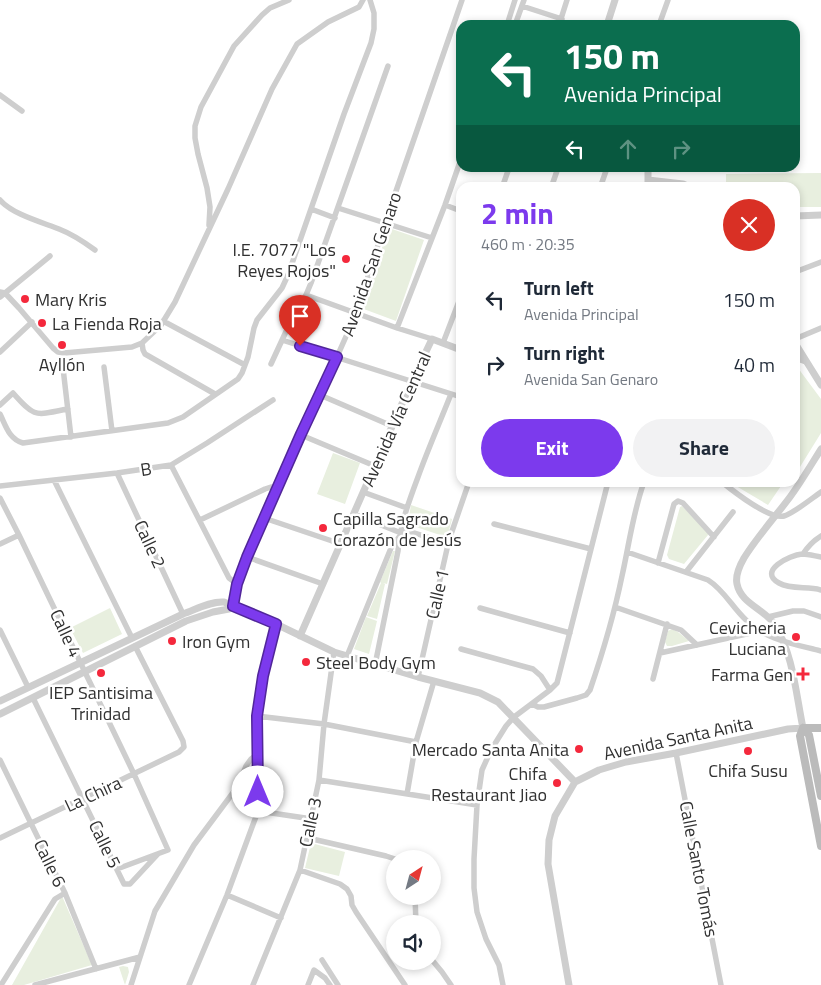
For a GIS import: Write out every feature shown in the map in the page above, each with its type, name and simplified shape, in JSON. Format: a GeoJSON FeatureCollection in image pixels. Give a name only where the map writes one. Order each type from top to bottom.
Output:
{"type":"FeatureCollection","features":[{"type":"Feature","properties":{"kind":"main road","name":"Avenida Santa Anita"},"geometry":{"type":"LineString","coordinates":[[803,728],[821,728]]}},
{"type":"Feature","properties":{"kind":"main road"},"geometry":{"type":"LineString","coordinates":[[821,796],[809,735],[803,728],[800,736],[821,846]]}},
{"type":"Feature","properties":{"kind":"street"},"geometry":{"type":"LineString","coordinates":[[208,230],[210,207],[208,188],[195,138],[195,126],[200,107],[234,46],[270,8],[289,0]]}},
{"type":"Feature","properties":{"kind":"street"},"geometry":{"type":"LineString","coordinates":[[50,256],[2,294],[32,322],[53,348],[58,352],[64,353],[132,347],[142,343],[161,325],[175,302],[272,89],[297,44],[328,22],[359,7],[364,0]]}},
{"type":"Feature","properties":{"kind":"street"},"geometry":{"type":"LineString","coordinates":[[0,414],[10,435],[16,441],[23,443],[168,423],[182,417],[238,379],[248,358],[257,320],[282,288],[288,275],[344,114],[371,43],[374,29],[374,13],[370,0]]}},
{"type":"Feature","properties":{"kind":"street","name":"Avenida San Genaro"},"geometry":{"type":"LineString","coordinates":[[233,606],[237,584],[247,557],[356,314],[385,223],[462,0]]}},
{"type":"Feature","properties":{"kind":"street"},"geometry":{"type":"LineString","coordinates":[[561,20],[567,0]]}},
{"type":"Feature","properties":{"kind":"street"},"geometry":{"type":"LineString","coordinates":[[609,20],[615,0]]}},
{"type":"Feature","properties":{"kind":"street"},"geometry":{"type":"LineString","coordinates":[[661,20],[668,0]]}},
{"type":"Feature","properties":{"kind":"street"},"geometry":{"type":"LineString","coordinates":[[508,20],[512,1]]}},
{"type":"Feature","properties":{"kind":"street"},"geometry":{"type":"LineString","coordinates":[[517,20],[523,3],[556,20]]}},
{"type":"Feature","properties":{"kind":"street"},"geometry":{"type":"LineString","coordinates":[[271,364],[295,312],[306,295],[388,66]]}},
{"type":"Feature","properties":{"kind":"street"},"geometry":{"type":"LineString","coordinates":[[0,95],[22,110]]}},
{"type":"Feature","properties":{"kind":"street"},"geometry":{"type":"LineString","coordinates":[[397,328],[456,172]]}},
{"type":"Feature","properties":{"kind":"street"},"geometry":{"type":"LineString","coordinates":[[0,200],[9,208],[64,231],[95,250]]}},
{"type":"Feature","properties":{"kind":"street"},"geometry":{"type":"LineString","coordinates":[[445,205],[456,209]]}},
{"type":"Feature","properties":{"kind":"street"},"geometry":{"type":"LineString","coordinates":[[338,208],[432,238]]}},
{"type":"Feature","properties":{"kind":"street"},"geometry":{"type":"LineString","coordinates":[[311,209],[335,218]]}},
{"type":"Feature","properties":{"kind":"street"},"geometry":{"type":"LineString","coordinates":[[800,216],[821,215]]}},
{"type":"Feature","properties":{"kind":"street"},"geometry":{"type":"LineString","coordinates":[[800,270],[821,262]]}},
{"type":"Feature","properties":{"kind":"street"},"geometry":{"type":"LineString","coordinates":[[306,295],[456,348]]}},
{"type":"Feature","properties":{"kind":"street"},"geometry":{"type":"LineString","coordinates":[[443,343],[456,309]]}},
{"type":"Feature","properties":{"kind":"street"},"geometry":{"type":"LineString","coordinates":[[163,321],[245,366]]}},
{"type":"Feature","properties":{"kind":"street"},"geometry":{"type":"LineString","coordinates":[[0,352],[32,322]]}},
{"type":"Feature","properties":{"kind":"street"},"geometry":{"type":"LineString","coordinates":[[800,337],[821,328]]}},
{"type":"Feature","properties":{"kind":"street"},"geometry":{"type":"LineString","coordinates":[[282,340],[456,396]]}},
{"type":"Feature","properties":{"kind":"street","name":"Avenida Vía Central"},"geometry":{"type":"LineString","coordinates":[[300,636],[374,466],[432,340]]}},
{"type":"Feature","properties":{"kind":"street"},"geometry":{"type":"LineString","coordinates":[[142,343],[145,354],[215,394]]}},
{"type":"Feature","properties":{"kind":"street"},"geometry":{"type":"LineString","coordinates":[[451,346],[456,344]]}},
{"type":"Feature","properties":{"kind":"street"},"geometry":{"type":"LineString","coordinates":[[800,352],[821,386]]}},
{"type":"Feature","properties":{"kind":"street"},"geometry":{"type":"LineString","coordinates":[[800,360],[806,362]]}},
{"type":"Feature","properties":{"kind":"street"},"geometry":{"type":"LineString","coordinates":[[104,367],[112,431]]}},
{"type":"Feature","properties":{"kind":"street"},"geometry":{"type":"LineString","coordinates":[[63,368],[71,437]]}},
{"type":"Feature","properties":{"kind":"street"},"geometry":{"type":"LineString","coordinates":[[0,405],[13,393],[26,408],[38,414],[68,409]]}},
{"type":"Feature","properties":{"kind":"street"},"geometry":{"type":"LineString","coordinates":[[375,665],[407,508],[451,394]]}},
{"type":"Feature","properties":{"kind":"street"},"geometry":{"type":"LineString","coordinates":[[320,395],[392,426]]}},
{"type":"Feature","properties":{"kind":"street","name":"B"},"geometry":{"type":"LineString","coordinates":[[0,486],[171,465],[274,400]]}},
{"type":"Feature","properties":{"kind":"street"},"geometry":{"type":"LineString","coordinates":[[301,434],[374,466]]}},
{"type":"Feature","properties":{"kind":"street"},"geometry":{"type":"LineString","coordinates":[[800,481],[821,449]]}},
{"type":"Feature","properties":{"kind":"street"},"geometry":{"type":"LineString","coordinates":[[171,465],[229,578],[237,584]]}},
{"type":"Feature","properties":{"kind":"street","name":"Calle 2"},"geometry":{"type":"LineString","coordinates":[[116,473],[182,614]]}},
{"type":"Feature","properties":{"kind":"street"},"geometry":{"type":"LineString","coordinates":[[54,480],[132,638]]}},
{"type":"Feature","properties":{"kind":"street","name":"Calle 1"},"geometry":{"type":"LineString","coordinates":[[418,677],[449,544],[467,487]]}},
{"type":"Feature","properties":{"kind":"street"},"geometry":{"type":"LineString","coordinates":[[503,985],[498,965],[477,912],[474,888],[477,805],[482,770],[491,750],[506,726],[514,717],[557,683],[607,487]]}},
{"type":"Feature","properties":{"kind":"street"},"geometry":{"type":"LineString","coordinates":[[532,704],[544,707],[586,695],[590,690],[608,636],[631,529],[643,487]]}},
{"type":"Feature","properties":{"kind":"street"},"geometry":{"type":"LineString","coordinates":[[729,487],[775,516],[790,513],[821,492]]}},
{"type":"Feature","properties":{"kind":"street"},"geometry":{"type":"LineString","coordinates":[[796,487],[744,558],[738,570],[736,583],[748,602],[768,616],[783,642],[789,657],[803,728]]}},
{"type":"Feature","properties":{"kind":"street"},"geometry":{"type":"LineString","coordinates":[[200,520],[265,488],[277,488]]}},
{"type":"Feature","properties":{"kind":"street"},"geometry":{"type":"LineString","coordinates":[[363,492],[407,508]]}},
{"type":"Feature","properties":{"kind":"street","name":"Calle 4"},"geometry":{"type":"LineString","coordinates":[[0,498],[134,774],[168,850],[158,854]]}},
{"type":"Feature","properties":{"kind":"street"},"geometry":{"type":"LineString","coordinates":[[658,563],[674,504],[678,501],[683,503],[714,537]]}},
{"type":"Feature","properties":{"kind":"street"},"geometry":{"type":"LineString","coordinates":[[686,572],[733,512]]}},
{"type":"Feature","properties":{"kind":"street"},"geometry":{"type":"LineString","coordinates":[[354,514],[401,533],[449,544]]}},
{"type":"Feature","properties":{"kind":"street"},"geometry":{"type":"LineString","coordinates":[[264,518],[341,544]]}},
{"type":"Feature","properties":{"kind":"street"},"geometry":{"type":"LineString","coordinates":[[494,524],[591,549]]}},
{"type":"Feature","properties":{"kind":"street"},"geometry":{"type":"LineString","coordinates":[[347,656],[392,548],[401,533]]}},
{"type":"Feature","properties":{"kind":"street"},"geometry":{"type":"LineString","coordinates":[[0,544],[19,535]]}},
{"type":"Feature","properties":{"kind":"street"},"geometry":{"type":"LineString","coordinates":[[803,554],[814,540],[821,536]]}},
{"type":"Feature","properties":{"kind":"street"},"geometry":{"type":"LineString","coordinates":[[627,552],[708,580],[723,591],[746,621],[758,630],[783,642],[821,652]]}},
{"type":"Feature","properties":{"kind":"street"},"geometry":{"type":"LineString","coordinates":[[821,557],[803,554],[792,556],[775,566],[772,571],[774,580],[780,584],[821,590]]}},
{"type":"Feature","properties":{"kind":"street"},"geometry":{"type":"LineString","coordinates":[[247,557],[323,584]]}},
{"type":"Feature","properties":{"kind":"street"},"geometry":{"type":"LineString","coordinates":[[0,701],[182,614],[219,602],[276,624],[334,652],[480,693],[498,702],[575,782],[556,816],[549,840],[548,864],[569,985]]}},
{"type":"Feature","properties":{"kind":"street"},"geometry":{"type":"LineString","coordinates":[[0,714],[186,621],[213,612],[230,609],[233,606]]}},
{"type":"Feature","properties":{"kind":"street"},"geometry":{"type":"LineString","coordinates":[[480,608],[570,633]]}},
{"type":"Feature","properties":{"kind":"street"},"geometry":{"type":"LineString","coordinates":[[615,608],[681,630],[697,645]]}},
{"type":"Feature","properties":{"kind":"street"},"geometry":{"type":"LineString","coordinates":[[768,616],[792,611],[804,611],[821,616]]}},
{"type":"Feature","properties":{"kind":"street"},"geometry":{"type":"LineString","coordinates":[[189,985],[227,895],[258,812],[257,716],[263,676],[276,624]]}},
{"type":"Feature","properties":{"kind":"street"},"geometry":{"type":"LineString","coordinates":[[653,679],[667,624]]}},
{"type":"Feature","properties":{"kind":"street"},"geometry":{"type":"LineString","coordinates":[[0,630],[28,688]]}},
{"type":"Feature","properties":{"kind":"street"},"geometry":{"type":"LineString","coordinates":[[660,653],[758,630]]}},
{"type":"Feature","properties":{"kind":"street","name":"La Chira"},"geometry":{"type":"LineString","coordinates":[[0,838],[179,752],[184,747],[183,740],[135,646]]}},
{"type":"Feature","properties":{"kind":"street"},"geometry":{"type":"LineString","coordinates":[[462,649],[533,669],[541,676],[550,690]]}},
{"type":"Feature","properties":{"kind":"street","name":"Calle 3"},"geometry":{"type":"LineString","coordinates":[[253,985],[300,870],[308,838],[319,780],[324,724],[334,652]]}},
{"type":"Feature","properties":{"kind":"street"},"geometry":{"type":"LineString","coordinates":[[407,794],[416,742],[434,681]]}},
{"type":"Feature","properties":{"kind":"street","name":"Calle 5"},"geometry":{"type":"LineString","coordinates":[[33,698],[124,884],[130,884],[158,854]]}},
{"type":"Feature","properties":{"kind":"street"},"geometry":{"type":"LineString","coordinates":[[257,716],[324,724],[416,742]]}},
{"type":"Feature","properties":{"kind":"street","name":"Avenida Santa Anita"},"geometry":{"type":"LineString","coordinates":[[575,782],[599,770],[626,762],[788,729],[803,728]]}},
{"type":"Feature","properties":{"kind":"street","name":"Calle Santo Tomás"},"geometry":{"type":"LineString","coordinates":[[676,753],[721,985]]}},
{"type":"Feature","properties":{"kind":"street"},"geometry":{"type":"LineString","coordinates":[[131,985],[155,911],[194,845],[238,786],[251,758],[257,754]]}},
{"type":"Feature","properties":{"kind":"street","name":"Calle 6"},"geometry":{"type":"LineString","coordinates":[[0,760],[65,893],[96,968]]}},
{"type":"Feature","properties":{"kind":"street"},"geometry":{"type":"LineString","coordinates":[[319,780],[477,805]]}},
{"type":"Feature","properties":{"kind":"street"},"geometry":{"type":"LineString","coordinates":[[258,812],[312,819]]}},
{"type":"Feature","properties":{"kind":"street"},"geometry":{"type":"LineString","coordinates":[[308,838],[386,856]]}},
{"type":"Feature","properties":{"kind":"street"},"geometry":{"type":"LineString","coordinates":[[117,869],[158,854]]}},
{"type":"Feature","properties":{"kind":"street"},"geometry":{"type":"LineString","coordinates":[[300,870],[340,884],[347,889],[356,912],[405,985]]}},
{"type":"Feature","properties":{"kind":"street"},"geometry":{"type":"LineString","coordinates":[[0,985],[56,899],[65,893]]}},
{"type":"Feature","properties":{"kind":"street"},"geometry":{"type":"LineString","coordinates":[[227,895],[281,918]]}},
{"type":"Feature","properties":{"kind":"street"},"geometry":{"type":"LineString","coordinates":[[36,985],[140,957]]}},
{"type":"Feature","properties":{"kind":"street"},"geometry":{"type":"LineString","coordinates":[[322,960],[338,985]]}},
{"type":"Feature","properties":{"kind":"street"},"geometry":{"type":"LineString","coordinates":[[308,985],[314,970],[325,978],[330,985]]}},
{"type":"Feature","properties":{"kind":"street"},"geometry":{"type":"LineString","coordinates":[[440,970],[450,985]]}},
{"type":"Feature","properties":{"kind":"green space"},"geometry":{"type":"Polygon","coordinates":[[[821,173],[821,207],[800,207],[800,182],[726,182],[726,174],[821,173]]]}},
{"type":"Feature","properties":{"kind":"green space"},"geometry":{"type":"Polygon","coordinates":[[[389,228],[424,240],[396,321],[361,308],[389,228]]]}},
{"type":"Feature","properties":{"kind":"green space"},"geometry":{"type":"Polygon","coordinates":[[[800,371],[821,399],[821,433],[800,467],[800,371]]]}},
{"type":"Feature","properties":{"kind":"green space"},"geometry":{"type":"Polygon","coordinates":[[[333,453],[360,463],[345,504],[317,494],[333,453]]]}},
{"type":"Feature","properties":{"kind":"green space"},"geometry":{"type":"Polygon","coordinates":[[[738,487],[780,487],[768,505],[738,487]]]}},
{"type":"Feature","properties":{"kind":"green space"},"geometry":{"type":"Polygon","coordinates":[[[411,505],[452,519],[448,534],[443,536],[410,525],[408,522],[411,505]]]}},
{"type":"Feature","properties":{"kind":"green space"},"geometry":{"type":"Polygon","coordinates":[[[682,506],[708,533],[684,564],[669,559],[667,555],[680,507],[682,506]]]}},
{"type":"Feature","properties":{"kind":"green space"},"geometry":{"type":"Polygon","coordinates":[[[393,551],[395,551],[387,584],[383,583],[385,584],[377,619],[367,616],[381,583],[393,551]]]}},
{"type":"Feature","properties":{"kind":"green space"},"geometry":{"type":"Polygon","coordinates":[[[110,608],[122,634],[83,653],[70,628],[110,608]]]}},
{"type":"Feature","properties":{"kind":"green space"},"geometry":{"type":"Polygon","coordinates":[[[366,617],[377,621],[369,654],[354,649],[366,617]]]}},
{"type":"Feature","properties":{"kind":"green space"},"geometry":{"type":"Polygon","coordinates":[[[672,629],[689,641],[667,646],[665,642],[668,631],[672,629]]]}},
{"type":"Feature","properties":{"kind":"green space"},"geometry":{"type":"Polygon","coordinates":[[[311,843],[345,852],[339,876],[305,868],[311,843]]]}},
{"type":"Feature","properties":{"kind":"green space"},"geometry":{"type":"Polygon","coordinates":[[[62,896],[92,965],[24,985],[12,985],[62,896]]]}},
{"type":"Feature","properties":{"kind":"green space"},"geometry":{"type":"Polygon","coordinates":[[[119,967],[128,967],[129,972],[125,985],[119,967]]]}},
{"type":"Feature","properties":{"kind":"place","name":"I.E. 7077 \"Los Reyes Rojos\""},"geometry":{"type":"Point","coordinates":[346,259]}},
{"type":"Feature","properties":{"kind":"place","name":"Mary Kris"},"geometry":{"type":"Point","coordinates":[25,299]}},
{"type":"Feature","properties":{"kind":"place","name":"La Fienda Roja"},"geometry":{"type":"Point","coordinates":[42,323]}},
{"type":"Feature","properties":{"kind":"place","name":"Ayllón"},"geometry":{"type":"Point","coordinates":[62,345]}},
{"type":"Feature","properties":{"kind":"place","name":"Capilla Sagrado Corazón de Jesús"},"geometry":{"type":"Point","coordinates":[323,528]}},
{"type":"Feature","properties":{"kind":"place","name":"Cevicheria Luciana"},"geometry":{"type":"Point","coordinates":[796,637]}},
{"type":"Feature","properties":{"kind":"place","name":"Iron Gym"},"geometry":{"type":"Point","coordinates":[172,641]}},
{"type":"Feature","properties":{"kind":"place","name":"Steel Body Gym"},"geometry":{"type":"Point","coordinates":[306,662]}},
{"type":"Feature","properties":{"kind":"place","name":"IEP Santisima Trinidad"},"geometry":{"type":"Point","coordinates":[101,673]}},
{"type":"Feature","properties":{"kind":"place","name":"Farma Gen"},"geometry":{"type":"Point","coordinates":[803,674]}},
{"type":"Feature","properties":{"kind":"place","name":"Mercado Santa Anita"},"geometry":{"type":"Point","coordinates":[579,749]}},
{"type":"Feature","properties":{"kind":"place","name":"Chifa Susu"},"geometry":{"type":"Point","coordinates":[748,751]}},
{"type":"Feature","properties":{"kind":"place","name":"Chifa Restaurant Jiao"},"geometry":{"type":"Point","coordinates":[557,783]}},
{"type":"Feature","properties":{"kind":"route"},"geometry":{"type":"LineString","coordinates":[[258,792],[257,716],[263,676],[276,624],[233,606],[237,584],[247,557],[337,357],[300,346]]}}]}
